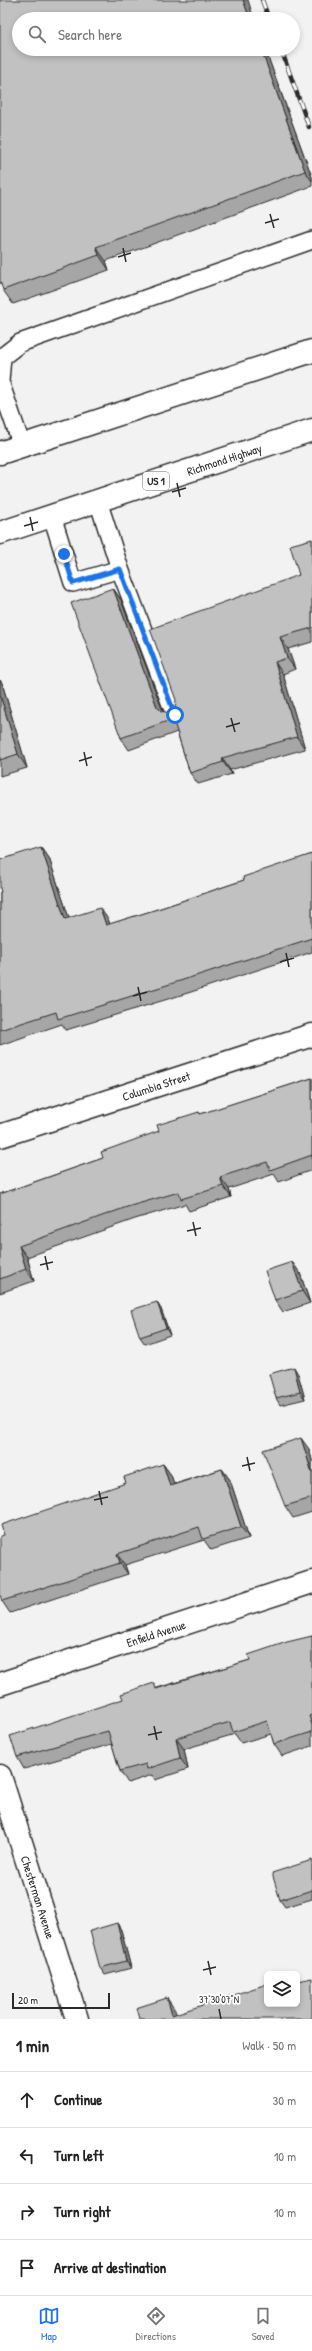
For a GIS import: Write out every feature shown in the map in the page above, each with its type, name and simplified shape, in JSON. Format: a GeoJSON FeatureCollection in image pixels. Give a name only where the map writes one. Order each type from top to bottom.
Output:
{"type":"FeatureCollection","features":[{"type":"Feature","properties":{"kind":"street"},"geometry":{"type":"LineString","coordinates":[[0,453],[312,351]]}},
{"type":"Feature","properties":{"kind":"street","name":"Richmond Highway"},"geometry":{"type":"LineString","coordinates":[[0,532],[312,430]]}},
{"type":"Feature","properties":{"kind":"street","name":"Columbia Street"},"geometry":{"type":"LineString","coordinates":[[0,1136],[312,1035]]}},
{"type":"Feature","properties":{"kind":"street","name":"Enfield Avenue"},"geometry":{"type":"LineString","coordinates":[[0,1684],[312,1582]]}},
{"type":"Feature","properties":{"kind":"street","name":"Chesterman Avenue"},"geometry":{"type":"LineString","coordinates":[[0,1776],[76,2019]]}},
{"type":"Feature","properties":{"kind":"lane"},"geometry":{"type":"LineString","coordinates":[[22,446],[0,381],[2,357],[20,343],[312,240]]}},
{"type":"Feature","properties":{"kind":"lane"},"geometry":{"type":"LineString","coordinates":[[98,500],[120,569],[175,715]]}},
{"type":"Feature","properties":{"kind":"lane"},"geometry":{"type":"LineString","coordinates":[[52,516],[73,583],[120,569]]}},
{"type":"Feature","properties":{"kind":"building"},"geometry":{"type":"Polygon","coordinates":[[[0,0],[243,0],[247,12],[12,12],[12,56],[264,56],[305,171],[96,247],[99,255],[3,290],[0,281],[0,0]]]}},
{"type":"Feature","properties":{"kind":"building"},"geometry":{"type":"Polygon","coordinates":[[[312,539],[312,628],[280,637],[287,658],[275,662],[297,737],[222,758],[223,762],[190,773],[173,719],[121,738],[71,603],[113,588],[157,707],[161,711],[170,713],[175,709],[176,700],[150,629],[299,575],[290,545],[312,539]]]}},
{"type":"Feature","properties":{"kind":"building"},"geometry":{"type":"Polygon","coordinates":[[[0,695],[18,754],[0,760],[0,695]]]}},
{"type":"Feature","properties":{"kind":"building"},"geometry":{"type":"Polygon","coordinates":[[[41,847],[65,919],[100,908],[106,925],[244,880],[243,877],[312,854],[312,938],[58,1019],[56,1012],[0,1030],[0,860],[41,847]]]}},
{"type":"Feature","properties":{"kind":"building"},"geometry":{"type":"Polygon","coordinates":[[[312,1078],[312,1155],[270,1170],[267,1162],[220,1177],[223,1186],[181,1199],[179,1192],[127,1207],[19,1246],[26,1269],[0,1279],[0,1194],[103,1158],[101,1152],[159,1131],[157,1125],[199,1112],[200,1114],[312,1078]]]}},
{"type":"Feature","properties":{"kind":"building"},"geometry":{"type":"Polygon","coordinates":[[[292,1262],[302,1291],[275,1300],[265,1271],[292,1262]]]}},
{"type":"Feature","properties":{"kind":"building"},"geometry":{"type":"Polygon","coordinates":[[[157,1302],[166,1328],[140,1337],[131,1310],[157,1302]]]}},
{"type":"Feature","properties":{"kind":"building"},"geometry":{"type":"Polygon","coordinates":[[[294,1367],[300,1392],[276,1398],[269,1374],[294,1367]]]}},
{"type":"Feature","properties":{"kind":"building"},"geometry":{"type":"Polygon","coordinates":[[[301,1438],[312,1473],[312,1498],[285,1506],[263,1450],[301,1438]]]}},
{"type":"Feature","properties":{"kind":"building"},"geometry":{"type":"Polygon","coordinates":[[[163,1464],[170,1486],[222,1469],[241,1527],[203,1539],[199,1527],[117,1554],[120,1563],[2,1601],[0,1595],[0,1536],[4,1535],[1,1525],[126,1483],[124,1477],[163,1464]]]}},
{"type":"Feature","properties":{"kind":"building"},"geometry":{"type":"Polygon","coordinates":[[[312,1636],[312,1715],[309,1716],[312,1725],[312,1732],[274,1744],[267,1721],[233,1732],[230,1722],[176,1738],[180,1758],[147,1769],[146,1764],[120,1771],[108,1731],[17,1757],[10,1736],[123,1699],[121,1694],[154,1683],[156,1689],[250,1660],[248,1655],[287,1642],[312,1636]]]}},
{"type":"Feature","properties":{"kind":"building"},"geometry":{"type":"Polygon","coordinates":[[[312,1860],[312,1890],[280,1900],[272,1873],[312,1860]]]}},
{"type":"Feature","properties":{"kind":"building"},"geometry":{"type":"Polygon","coordinates":[[[117,1923],[126,1961],[100,1968],[90,1931],[117,1923]]]}},
{"type":"Feature","properties":{"kind":"building"},"geometry":{"type":"Polygon","coordinates":[[[312,1978],[312,2019],[139,2019],[136,2008],[167,1998],[172,2015],[264,1985],[264,2007],[300,2007],[300,1980],[312,1978]]]}},
{"type":"Feature","properties":{"kind":"railway"},"geometry":{"type":"LineString","coordinates":[[262,0],[266,12]]}},
{"type":"Feature","properties":{"kind":"railway"},"geometry":{"type":"LineString","coordinates":[[284,56],[309,127]]}},
{"type":"Feature","properties":{"kind":"route"},"geometry":{"type":"LineString","coordinates":[[64,554],[73,583],[120,569],[175,715]]}}]}
